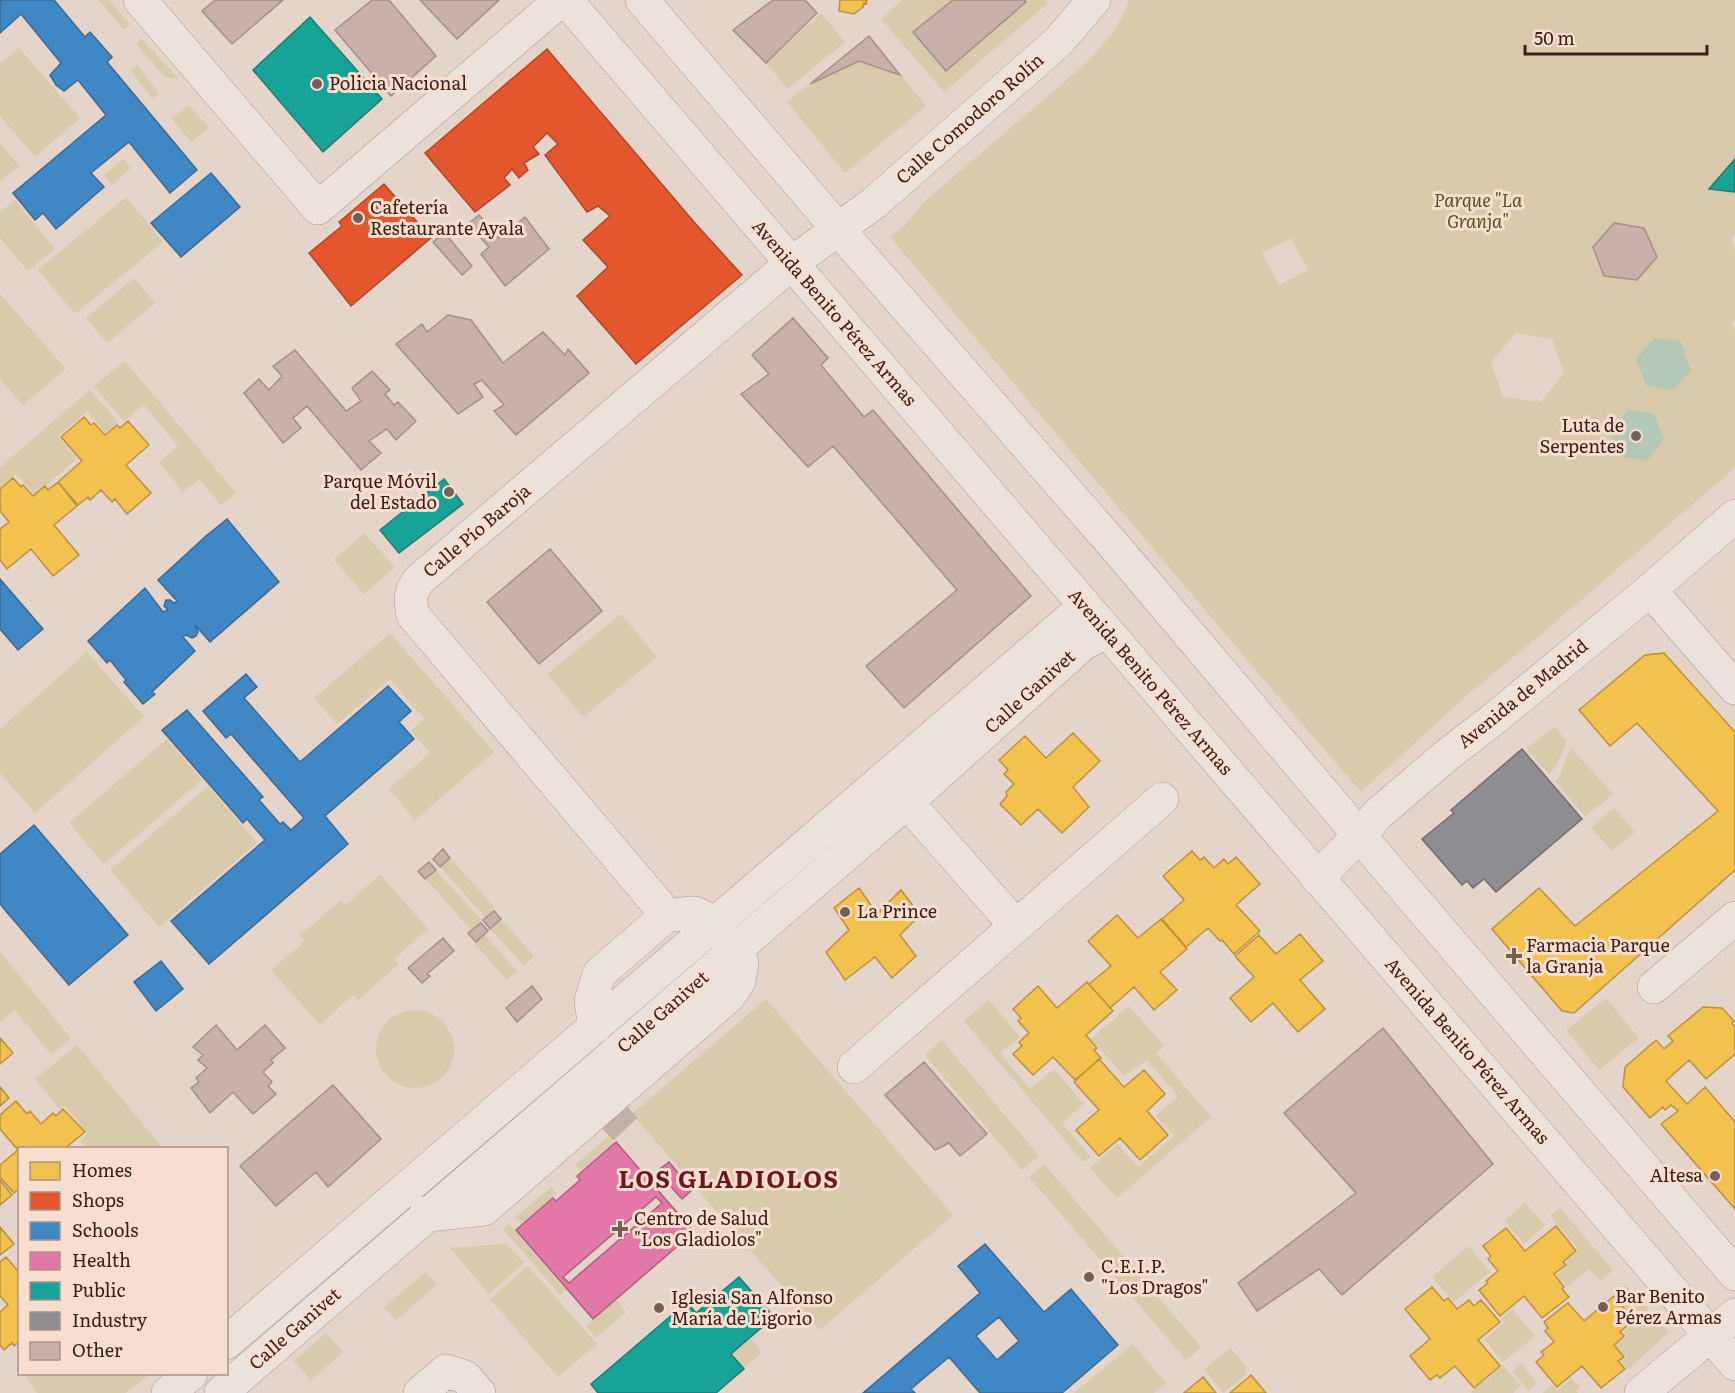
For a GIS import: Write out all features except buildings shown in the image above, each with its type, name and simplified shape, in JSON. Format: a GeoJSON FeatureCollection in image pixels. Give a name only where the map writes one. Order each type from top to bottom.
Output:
{"type":"FeatureCollection","features":[{"type":"Feature","properties":{"kind":"street"},"geometry":{"type":"LineString","coordinates":[[140,0],[318,208],[561,0]]}},
{"type":"Feature","properties":{"kind":"street","name":"Avenida Benito Pérez Armas"},"geometry":{"type":"LineString","coordinates":[[566,0],[1317,878],[1723,1325],[1735,1364]]}},
{"type":"Feature","properties":{"kind":"street"},"geometry":{"type":"LineString","coordinates":[[642,0],[1117,549],[1735,1274]]}},
{"type":"Feature","properties":{"kind":"street","name":"Calle Comodoro Rolín"},"geometry":{"type":"LineString","coordinates":[[838,229],[874,203],[1058,42],[1094,0]]}},
{"type":"Feature","properties":{"kind":"street","name":"Calle Pío Baroja"},"geometry":{"type":"LineString","coordinates":[[667,915],[413,615],[412,590],[419,580],[792,262],[838,229]]}},
{"type":"Feature","properties":{"kind":"street","name":"Avenida de Madrid"},"geometry":{"type":"LineString","coordinates":[[1317,878],[1378,814],[1409,787],[1650,590],[1735,516]]}},
{"type":"Feature","properties":{"kind":"street"},"geometry":{"type":"LineString","coordinates":[[1650,590],[1735,688]]}},
{"type":"Feature","properties":{"kind":"street","name":"Calle Ganivet"},"geometry":{"type":"LineString","coordinates":[[228,1341],[1085,606]]}},
{"type":"Feature","properties":{"kind":"street","name":"Calle Ganivet"},"geometry":{"type":"LineString","coordinates":[[231,1386],[907,802],[1084,643],[1106,632]]}},
{"type":"Feature","properties":{"kind":"street"},"geometry":{"type":"LineString","coordinates":[[886,778],[1016,926]]}},
{"type":"Feature","properties":{"kind":"street"},"geometry":{"type":"LineString","coordinates":[[854,1067],[1162,799]]}},
{"type":"Feature","properties":{"kind":"street"},"geometry":{"type":"LineString","coordinates":[[595,1027],[591,1000],[599,974],[667,915],[695,913],[715,923],[736,949]]}},
{"type":"Feature","properties":{"kind":"street"},"geometry":{"type":"LineString","coordinates":[[1654,987],[1735,918]]}},
{"type":"Feature","properties":{"kind":"street"},"geometry":{"type":"LineString","coordinates":[[407,1188],[428,1215]]}},
{"type":"Feature","properties":{"kind":"street"},"geometry":{"type":"LineString","coordinates":[[1641,1393],[1723,1325]]}},
{"type":"Feature","properties":{"kind":"street"},"geometry":{"type":"LineString","coordinates":[[420,1393],[446,1371],[465,1377],[479,1393]]}},
{"type":"Feature","properties":{"kind":"street"},"geometry":{"type":"LineString","coordinates":[[168,1393],[190,1375]]}},
{"type":"Feature","properties":{"kind":"green space"},"geometry":{"type":"Polygon","coordinates":[[[99,0],[109,0],[130,25],[124,30],[99,0]]]}},
{"type":"Feature","properties":{"kind":"green space"},"geometry":{"type":"Polygon","coordinates":[[[902,0],[1045,0],[1048,3],[944,92],[881,19],[902,0]]]}},
{"type":"Feature","properties":{"kind":"green space","name":"Parque \"La Granja\""},"geometry":{"type":"Polygon","coordinates":[[[1129,0],[1735,0],[1735,159],[1710,189],[1735,192],[1735,234],[1732,239],[1735,252],[1735,319],[1732,323],[1735,331],[1735,468],[1472,691],[1361,792],[890,237],[905,225],[925,201],[1084,65],[1111,35],[1129,0]],[[1614,223],[1593,247],[1604,276],[1637,280],[1657,257],[1644,228],[1614,223]],[[1291,238],[1262,253],[1279,285],[1308,270],[1291,238]],[[1516,333],[1491,362],[1503,397],[1541,402],[1564,373],[1552,339],[1516,333]]]}},
{"type":"Feature","properties":{"kind":"green space"},"geometry":{"type":"Polygon","coordinates":[[[821,13],[845,42],[788,89],[766,63],[821,13]]]}},
{"type":"Feature","properties":{"kind":"green space"},"geometry":{"type":"Polygon","coordinates":[[[869,36],[926,106],[845,173],[787,102],[869,36]]]}},
{"type":"Feature","properties":{"kind":"green space"},"geometry":{"type":"Polygon","coordinates":[[[141,38],[179,79],[165,77],[136,44],[141,38]]]}},
{"type":"Feature","properties":{"kind":"green space"},"geometry":{"type":"Polygon","coordinates":[[[19,48],[80,118],[35,157],[0,116],[0,64],[19,48]]]}},
{"type":"Feature","properties":{"kind":"green space"},"geometry":{"type":"Polygon","coordinates":[[[138,65],[159,94],[152,99],[131,70],[138,65]]]}},
{"type":"Feature","properties":{"kind":"green space"},"geometry":{"type":"Polygon","coordinates":[[[189,105],[209,128],[191,142],[172,119],[189,105]]]}},
{"type":"Feature","properties":{"kind":"green space"},"geometry":{"type":"Polygon","coordinates":[[[0,143],[19,166],[0,181],[0,143]]]}},
{"type":"Feature","properties":{"kind":"green space"},"geometry":{"type":"Polygon","coordinates":[[[123,159],[131,168],[112,185],[104,175],[123,159]]]}},
{"type":"Feature","properties":{"kind":"green space"},"geometry":{"type":"Polygon","coordinates":[[[126,197],[163,242],[75,314],[38,270],[126,197]]]}},
{"type":"Feature","properties":{"kind":"green space"},"geometry":{"type":"Polygon","coordinates":[[[15,200],[55,249],[28,271],[0,238],[0,212],[15,200]]]}},
{"type":"Feature","properties":{"kind":"green space"},"geometry":{"type":"Polygon","coordinates":[[[134,278],[155,303],[107,343],[86,318],[134,278]]]}},
{"type":"Feature","properties":{"kind":"green space"},"geometry":{"type":"Polygon","coordinates":[[[0,294],[66,369],[23,405],[0,379],[0,294]]]}},
{"type":"Feature","properties":{"kind":"green space"},"geometry":{"type":"Polygon","coordinates":[[[125,361],[236,493],[221,505],[199,479],[183,492],[159,462],[178,446],[144,405],[124,421],[94,386],[125,361]]]}},
{"type":"Feature","properties":{"kind":"green space"},"geometry":{"type":"Polygon","coordinates":[[[90,390],[118,422],[105,433],[87,411],[58,436],[77,459],[35,495],[16,474],[0,487],[0,467],[90,390]]]}},
{"type":"Feature","properties":{"kind":"green space"},"geometry":{"type":"Polygon","coordinates":[[[364,533],[395,567],[364,594],[334,560],[364,533]]]}},
{"type":"Feature","properties":{"kind":"green space"},"geometry":{"type":"Polygon","coordinates":[[[621,614],[657,657],[583,717],[547,674],[621,614]]]}},
{"type":"Feature","properties":{"kind":"green space"},"geometry":{"type":"Polygon","coordinates":[[[390,633],[494,752],[415,820],[389,789],[430,753],[411,731],[424,719],[390,679],[337,724],[314,698],[390,633]]]}},
{"type":"Feature","properties":{"kind":"green space"},"geometry":{"type":"Polygon","coordinates":[[[87,652],[144,717],[35,813],[0,773],[0,729],[87,652]]]}},
{"type":"Feature","properties":{"kind":"green space"},"geometry":{"type":"Polygon","coordinates":[[[1555,726],[1567,742],[1555,768],[1549,774],[1526,749],[1555,726]]]}},
{"type":"Feature","properties":{"kind":"green space"},"geometry":{"type":"Polygon","coordinates":[[[167,739],[202,780],[104,864],[69,823],[167,739]]]}},
{"type":"Feature","properties":{"kind":"green space"},"geometry":{"type":"Polygon","coordinates":[[[1571,748],[1613,794],[1585,817],[1555,781],[1559,777],[1571,748]]]}},
{"type":"Feature","properties":{"kind":"green space"},"geometry":{"type":"Polygon","coordinates":[[[208,786],[257,843],[159,927],[110,870],[208,786]]]}},
{"type":"Feature","properties":{"kind":"green space"},"geometry":{"type":"Polygon","coordinates":[[[1614,808],[1635,832],[1612,851],[1591,828],[1614,808]]]}},
{"type":"Feature","properties":{"kind":"green space"},"geometry":{"type":"Polygon","coordinates":[[[450,858],[496,909],[486,918],[440,867],[450,858]]]}},
{"type":"Feature","properties":{"kind":"green space"},"geometry":{"type":"Polygon","coordinates":[[[436,870],[482,921],[472,931],[426,879],[436,870]]]}},
{"type":"Feature","properties":{"kind":"green space"},"geometry":{"type":"Polygon","coordinates":[[[380,874],[428,929],[394,959],[399,964],[358,1000],[353,995],[320,1025],[271,970],[305,941],[300,935],[341,900],[346,905],[380,874]]]}},
{"type":"Feature","properties":{"kind":"green space"},"geometry":{"type":"Polygon","coordinates":[[[501,919],[534,956],[524,966],[490,929],[501,919]]]}},
{"type":"Feature","properties":{"kind":"green space"},"geometry":{"type":"Polygon","coordinates":[[[484,934],[517,971],[507,980],[474,943],[484,934]]]}},
{"type":"Feature","properties":{"kind":"green space"},"geometry":{"type":"Polygon","coordinates":[[[0,952],[71,1038],[51,1055],[15,1010],[0,1022],[0,952]]]}},
{"type":"Feature","properties":{"kind":"green space"},"geometry":{"type":"Polygon","coordinates":[[[1606,998],[1639,1038],[1599,1070],[1566,1030],[1606,998]]]}},
{"type":"Feature","properties":{"kind":"green space"},"geometry":{"type":"Polygon","coordinates":[[[766,999],[953,1215],[820,1330],[632,1114],[766,999]]]}},
{"type":"Feature","properties":{"kind":"green space"},"geometry":{"type":"Polygon","coordinates":[[[989,1000],[1020,1037],[1000,1053],[1030,1089],[1054,1069],[1084,1104],[1062,1123],[1090,1157],[1083,1162],[964,1021],[989,1000]]]}},
{"type":"Feature","properties":{"kind":"green space"},"geometry":{"type":"Polygon","coordinates":[[[1129,1006],[1164,1046],[1156,1053],[1211,1117],[1117,1198],[1090,1168],[1118,1144],[1138,1167],[1174,1136],[1156,1116],[1178,1096],[1147,1060],[1124,1076],[1091,1039],[1129,1006]]]}},
{"type":"Feature","properties":{"kind":"green space"},"geometry":{"type":"Polygon","coordinates":[[[407,1010],[423,1010],[437,1016],[448,1027],[454,1041],[454,1057],[448,1071],[437,1082],[423,1088],[407,1088],[393,1082],[382,1071],[376,1057],[376,1041],[382,1027],[393,1016],[407,1010]]]}},
{"type":"Feature","properties":{"kind":"green space"},"geometry":{"type":"Polygon","coordinates":[[[942,1040],[1039,1156],[1022,1170],[925,1055],[942,1040]]]}},
{"type":"Feature","properties":{"kind":"green space"},"geometry":{"type":"Polygon","coordinates":[[[77,1045],[162,1147],[86,1147],[80,1141],[88,1134],[65,1106],[60,1109],[35,1079],[77,1045]]]}},
{"type":"Feature","properties":{"kind":"green space"},"geometry":{"type":"Polygon","coordinates":[[[609,1136],[614,1142],[581,1171],[575,1165],[609,1136]]]}},
{"type":"Feature","properties":{"kind":"green space"},"geometry":{"type":"Polygon","coordinates":[[[1044,1164],[1201,1347],[1186,1360],[1029,1177],[1044,1164]]]}},
{"type":"Feature","properties":{"kind":"green space"},"geometry":{"type":"Polygon","coordinates":[[[551,1187],[557,1194],[522,1225],[515,1217],[551,1187]]]}},
{"type":"Feature","properties":{"kind":"green space"},"geometry":{"type":"Polygon","coordinates":[[[1525,1203],[1545,1225],[1524,1244],[1504,1221],[1525,1203]]]}},
{"type":"Feature","properties":{"kind":"green space"},"geometry":{"type":"Polygon","coordinates":[[[1560,1208],[1613,1270],[1601,1281],[1589,1269],[1567,1287],[1557,1275],[1568,1265],[1566,1261],[1579,1250],[1550,1216],[1560,1208]]]}},
{"type":"Feature","properties":{"kind":"green space"},"geometry":{"type":"Polygon","coordinates":[[[509,1224],[566,1290],[560,1295],[503,1229],[509,1224]]]}},
{"type":"Feature","properties":{"kind":"green space"},"geometry":{"type":"Polygon","coordinates":[[[507,1244],[524,1263],[489,1294],[450,1248],[507,1244]]]}},
{"type":"Feature","properties":{"kind":"green space"},"geometry":{"type":"Polygon","coordinates":[[[1468,1246],[1490,1272],[1454,1302],[1432,1277],[1468,1246]]]}},
{"type":"Feature","properties":{"kind":"green space"},"geometry":{"type":"Polygon","coordinates":[[[528,1266],[597,1344],[558,1377],[490,1299],[528,1266]]]}},
{"type":"Feature","properties":{"kind":"green space"},"geometry":{"type":"Polygon","coordinates":[[[426,1272],[437,1285],[396,1320],[384,1307],[426,1272]]]}},
{"type":"Feature","properties":{"kind":"green space"},"geometry":{"type":"Polygon","coordinates":[[[1626,1285],[1669,1332],[1628,1370],[1621,1361],[1626,1357],[1615,1345],[1625,1336],[1623,1333],[1637,1320],[1614,1295],[1626,1285]]]}},
{"type":"Feature","properties":{"kind":"green space"},"geometry":{"type":"Polygon","coordinates":[[[616,1300],[626,1312],[596,1338],[586,1326],[616,1300]]]}},
{"type":"Feature","properties":{"kind":"green space"},"geometry":{"type":"Polygon","coordinates":[[[1512,1309],[1535,1336],[1503,1362],[1484,1339],[1504,1323],[1501,1318],[1512,1309]]]}},
{"type":"Feature","properties":{"kind":"green space"},"geometry":{"type":"Polygon","coordinates":[[[326,1333],[343,1352],[311,1380],[294,1361],[326,1333]]]}},
{"type":"Feature","properties":{"kind":"green space","name":"Iglesia San Alfonso María de Ligorio"},"geometry":{"type":"Polygon","coordinates":[[[751,1338],[760,1349],[760,1354],[744,1368],[733,1354],[751,1338]]]}},
{"type":"Feature","properties":{"kind":"green space"},"geometry":{"type":"Polygon","coordinates":[[[1133,1344],[1166,1383],[1154,1393],[1074,1393],[1133,1344]]]}},
{"type":"Feature","properties":{"kind":"green space"},"geometry":{"type":"Polygon","coordinates":[[[1231,1348],[1247,1368],[1244,1371],[1247,1375],[1223,1393],[1204,1369],[1231,1348]]]}},
{"type":"Feature","properties":{"kind":"green space"},"geometry":{"type":"Polygon","coordinates":[[[1521,1363],[1537,1383],[1528,1391],[1512,1371],[1521,1363]]]}},
{"type":"Feature","properties":{"kind":"green space"},"geometry":{"type":"Polygon","coordinates":[[[1503,1365],[1521,1386],[1513,1393],[1471,1392],[1503,1365]]]}},
{"type":"Feature","properties":{"kind":"green space"},"geometry":{"type":"Polygon","coordinates":[[[25,1375],[149,1375],[125,1393],[37,1393],[25,1375]]]}},
{"type":"Feature","properties":{"kind":"green space"},"geometry":{"type":"Polygon","coordinates":[[[1571,1378],[1580,1387],[1576,1391],[1578,1393],[1543,1393],[1552,1385],[1557,1391],[1571,1378]]]}},
{"type":"Feature","properties":{"kind":"shaded area"},"geometry":{"type":"Polygon","coordinates":[[[1654,338],[1680,341],[1691,370],[1672,391],[1646,385],[1636,359],[1654,338]]]}},
{"type":"Feature","properties":{"kind":"shaded area"},"geometry":{"type":"Polygon","coordinates":[[[1628,410],[1654,414],[1664,439],[1647,461],[1620,456],[1610,431],[1628,410]]]}},
{"type":"Feature","properties":{"kind":"tunnel"},"geometry":{"type":"LineString","coordinates":[[603,1105],[631,1135]]}},
{"type":"Feature","properties":{"kind":"place","name":"Policia Nacional"},"geometry":{"type":"Point","coordinates":[317,84]}},
{"type":"Feature","properties":{"kind":"place","name":"Cafetería Restaurante Ayala"},"geometry":{"type":"Point","coordinates":[358,218]}},
{"type":"Feature","properties":{"kind":"place","name":"Luta de Serpentes"},"geometry":{"type":"Point","coordinates":[1636,436]}},
{"type":"Feature","properties":{"kind":"place","name":"Parque Móvil del Estado"},"geometry":{"type":"Point","coordinates":[449,492]}},
{"type":"Feature","properties":{"kind":"place","name":"La Prince"},"geometry":{"type":"Point","coordinates":[845,912]}},
{"type":"Feature","properties":{"kind":"place","name":"Farmacia Parque la Granja"},"geometry":{"type":"Point","coordinates":[1514,956]}},
{"type":"Feature","properties":{"kind":"place","name":"Altesa"},"geometry":{"type":"Point","coordinates":[1715,1176]}},
{"type":"Feature","properties":{"kind":"place","name":"Centro de Salud \"Los Gladiolos\""},"geometry":{"type":"Point","coordinates":[620,1229]}},
{"type":"Feature","properties":{"kind":"place","name":"C.E.I.P. \"Los Dragos\""},"geometry":{"type":"Point","coordinates":[1089,1277]}},
{"type":"Feature","properties":{"kind":"place","name":"Bar Benito Pérez Armas"},"geometry":{"type":"Point","coordinates":[1603,1307]}},
{"type":"Feature","properties":{"kind":"place","name":"Iglesia San Alfonso María de Ligorio"},"geometry":{"type":"Point","coordinates":[659,1308]}},
{"type":"Feature","properties":{"kind":"district","name":"LOS GLADIOLOS"},"geometry":{"type":"Point","coordinates":[729,1180]}}]}
